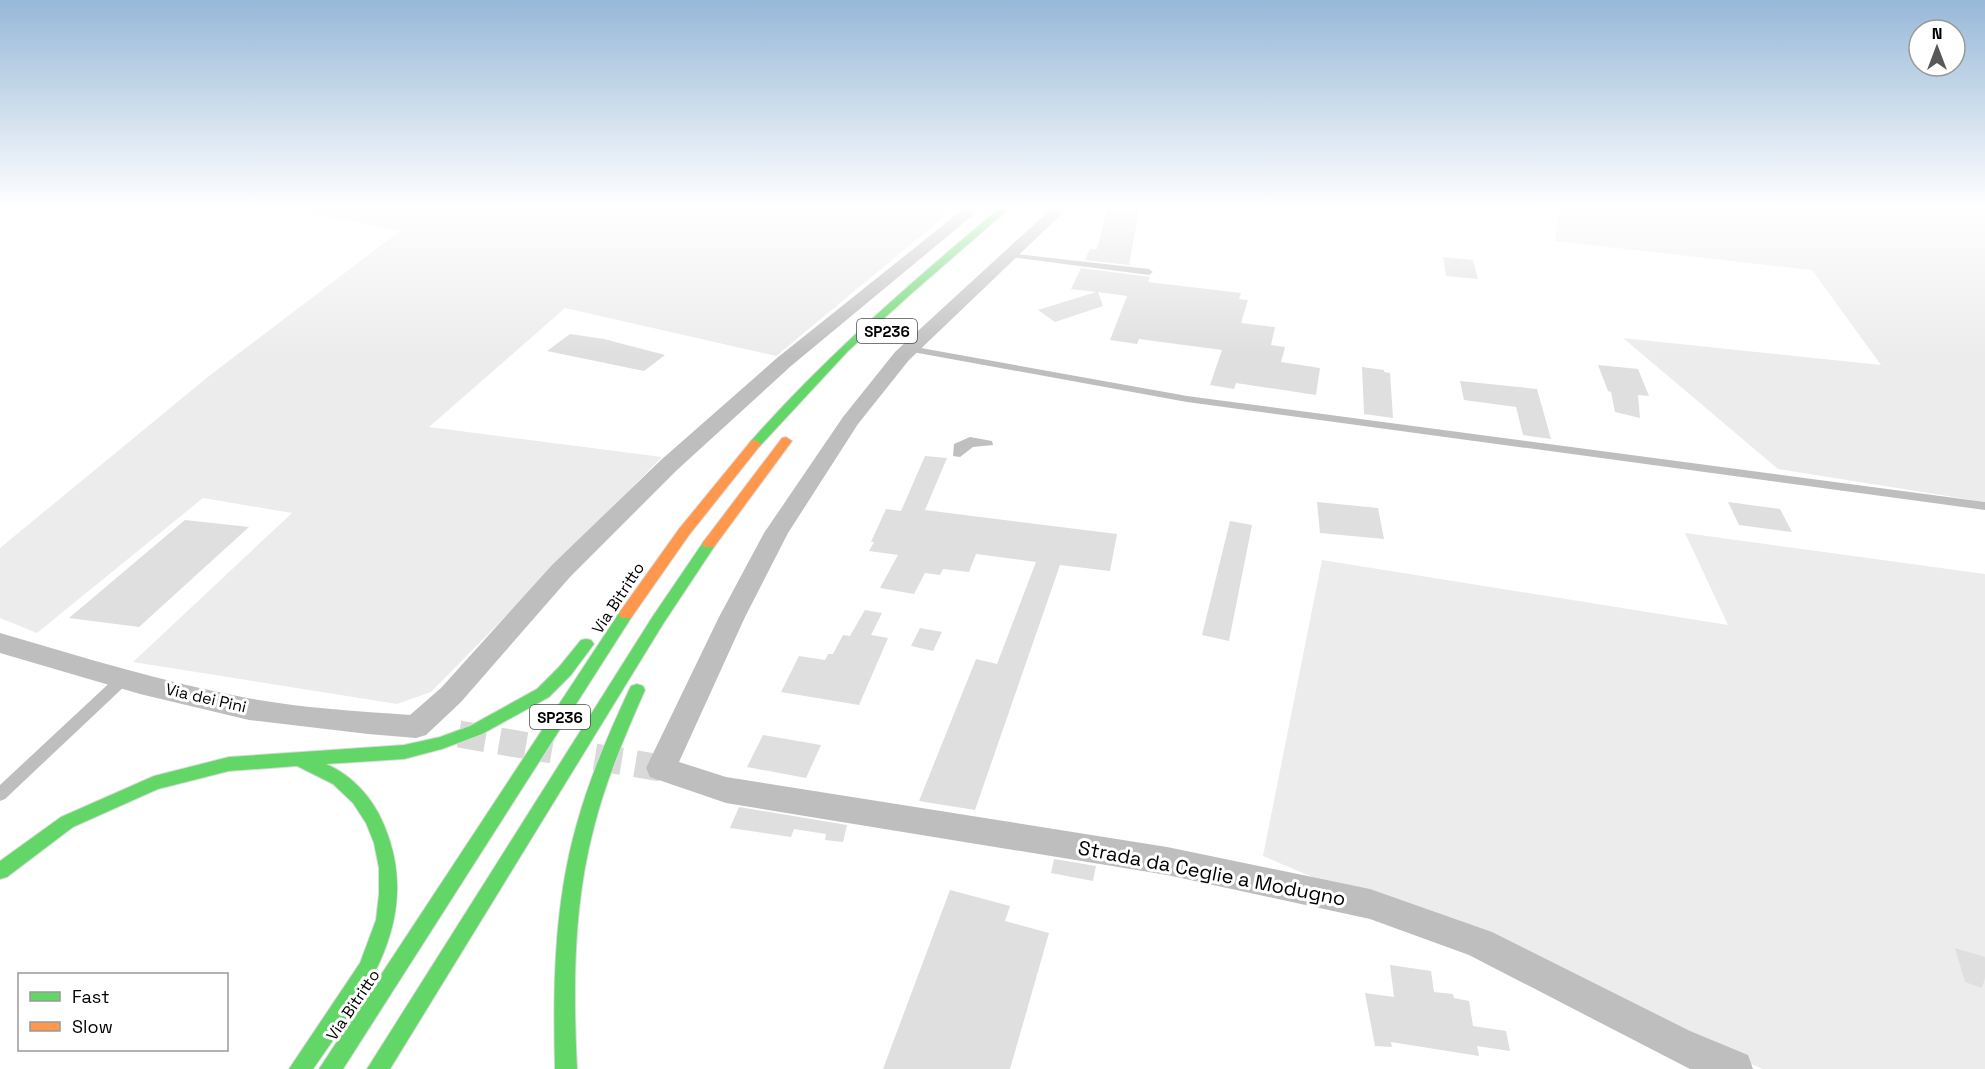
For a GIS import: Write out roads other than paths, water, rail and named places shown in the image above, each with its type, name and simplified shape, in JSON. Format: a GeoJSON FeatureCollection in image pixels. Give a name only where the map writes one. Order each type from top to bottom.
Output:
{"type":"FeatureCollection","features":[{"type":"Feature","properties":{"kind":"highway","name":"Via Bitritto"},"geometry":{"type":"LineString","coordinates":[[330,1069],[636,599],[683,532],[756,443],[812,381],[877,317],[949,256]]}},
{"type":"Feature","properties":{"kind":"highway"},"geometry":{"type":"LineString","coordinates":[[703,486],[752,430],[812,381]]}},
{"type":"Feature","properties":{"kind":"highway","name":"SP236"},"geometry":{"type":"LineString","coordinates":[[378,1069],[658,620],[717,532],[796,428]]}},
{"type":"Feature","properties":{"kind":"highway"},"geometry":{"type":"LineString","coordinates":[[724,548],[736,529],[762,472]]}},
{"type":"Feature","properties":{"kind":"highway"},"geometry":{"type":"LineString","coordinates":[[0,871],[67,822],[154,783],[229,764],[404,752],[442,743],[476,730],[543,693],[565,671],[597,629]]}},
{"type":"Feature","properties":{"kind":"highway"},"geometry":{"type":"LineString","coordinates":[[566,1069],[562,1022],[567,912],[578,848],[599,774],[620,721],[643,680]]}},
{"type":"Feature","properties":{"kind":"highway"},"geometry":{"type":"LineString","coordinates":[[297,759],[338,778],[368,805],[385,840],[391,873],[388,908],[375,953],[355,988],[300,1069]]}},
{"type":"Feature","properties":{"kind":"street","name":"Via dei Pini"},"geometry":{"type":"LineString","coordinates":[[0,643],[123,679],[227,705],[320,720],[416,727],[451,695],[561,571],[669,465],[784,362],[915,256]]}},
{"type":"Feature","properties":{"kind":"street"},"geometry":{"type":"LineString","coordinates":[[910,349],[1009,256]]}},
{"type":"Feature","properties":{"kind":"street","name":"Strada da Ceglie a Modugno"},"geometry":{"type":"LineString","coordinates":[[910,349],[850,421],[776,533],[732,617],[661,768],[726,790],[1167,861],[1370,904],[1480,943],[1677,1044],[1734,1069]]}},
{"type":"Feature","properties":{"kind":"lane"},"geometry":{"type":"LineString","coordinates":[[1017,256],[1149,272]]}},
{"type":"Feature","properties":{"kind":"lane"},"geometry":{"type":"LineString","coordinates":[[910,349],[1187,399],[1985,506]]}},
{"type":"Feature","properties":{"kind":"lane"},"geometry":{"type":"LineString","coordinates":[[0,795],[123,679]]}},
{"type":"Feature","properties":{"kind":"tunnel"},"geometry":{"type":"LineString","coordinates":[[459,734],[552,750]]}},
{"type":"Feature","properties":{"kind":"tunnel"},"geometry":{"type":"LineString","coordinates":[[595,757],[661,768]]}}]}
